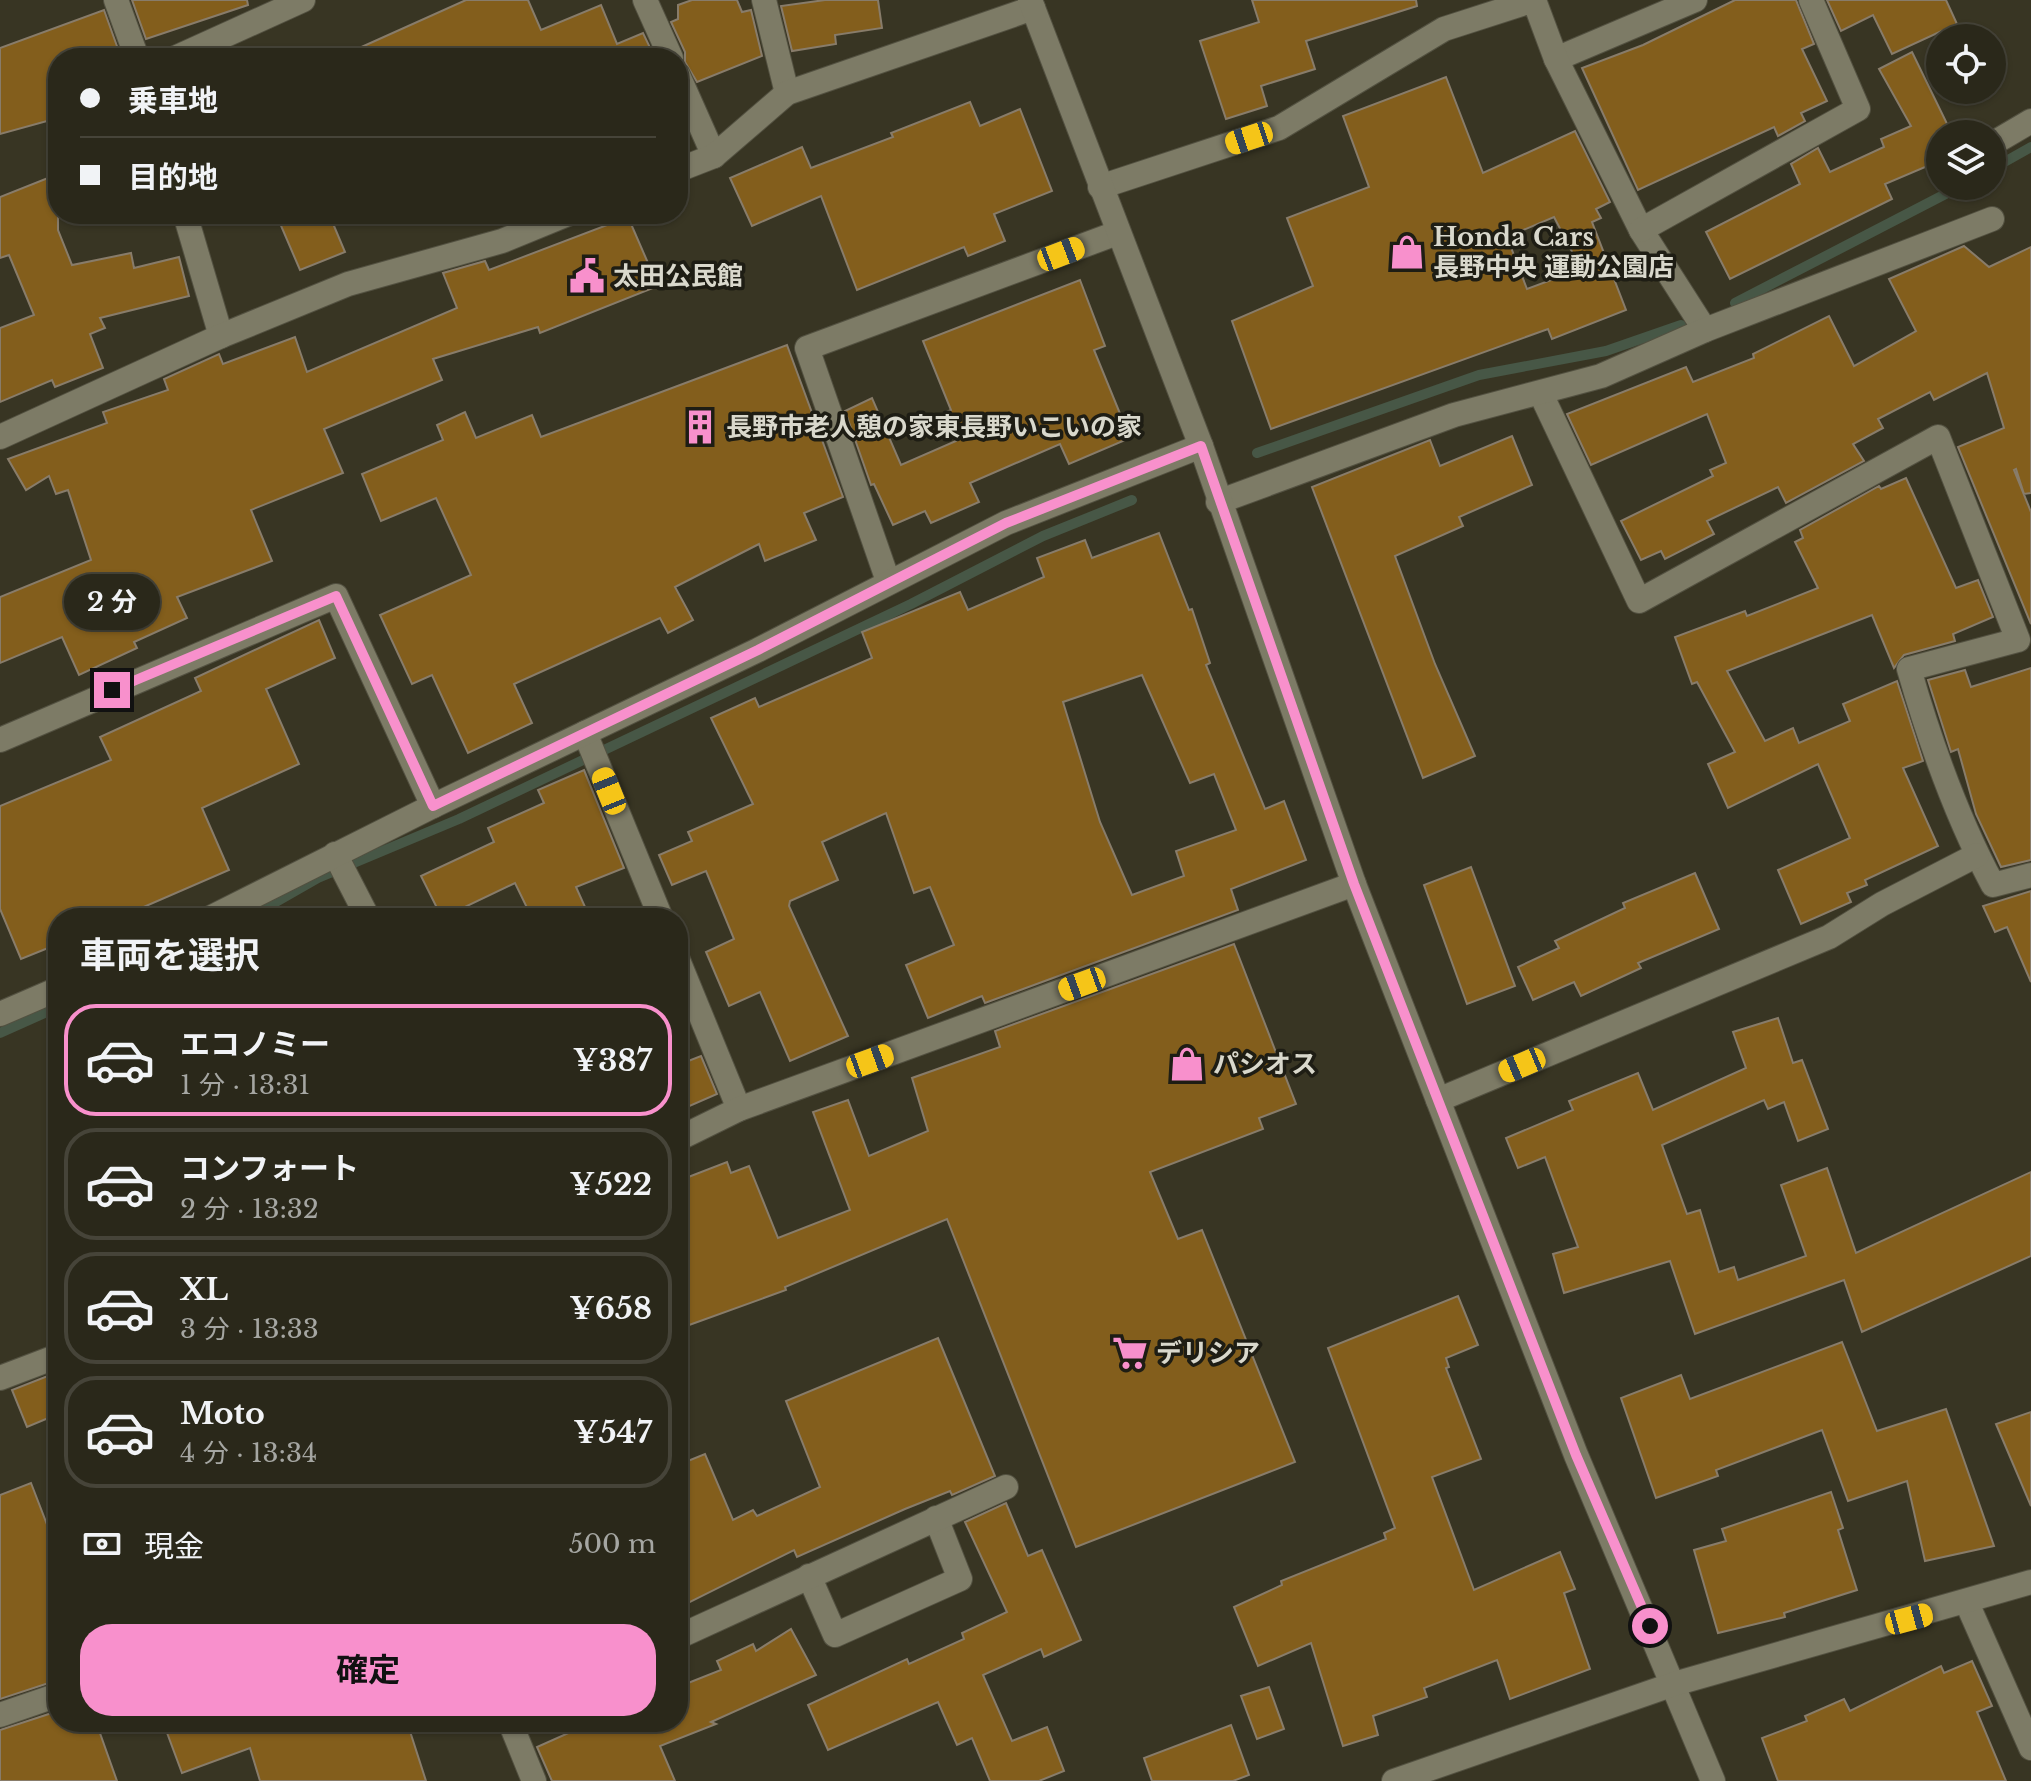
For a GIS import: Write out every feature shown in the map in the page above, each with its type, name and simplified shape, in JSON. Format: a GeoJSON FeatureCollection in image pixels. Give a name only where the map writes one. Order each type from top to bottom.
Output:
{"type":"FeatureCollection","features":[{"type":"Feature","properties":{"kind":"street"},"geometry":{"type":"LineString","coordinates":[[116,0],[133,48]]}},
{"type":"Feature","properties":{"kind":"street"},"geometry":{"type":"LineString","coordinates":[[197,48],[303,0]]}},
{"type":"Feature","properties":{"kind":"street"},"geometry":{"type":"LineString","coordinates":[[645,0],[667,48]]}},
{"type":"Feature","properties":{"kind":"street"},"geometry":{"type":"LineString","coordinates":[[764,0],[787,93]]}},
{"type":"Feature","properties":{"kind":"street"},"geometry":{"type":"LineString","coordinates":[[1100,187],[1279,128],[1444,29],[1534,0],[1556,59],[1641,230],[1705,330]]}},
{"type":"Feature","properties":{"kind":"street"},"geometry":{"type":"LineString","coordinates":[[1556,59],[1695,0]]}},
{"type":"Feature","properties":{"kind":"street"},"geometry":{"type":"LineString","coordinates":[[1641,230],[1858,109],[1811,0]]}},
{"type":"Feature","properties":{"kind":"street"},"geometry":{"type":"LineString","coordinates":[[688,166],[714,156],[787,93],[1032,4],[1201,446],[1218,502],[1354,884],[1576,1455],[1713,1781]]}},
{"type":"Feature","properties":{"kind":"street"},"geometry":{"type":"LineString","coordinates":[[688,98],[714,156]]}},
{"type":"Feature","properties":{"kind":"street"},"geometry":{"type":"LineString","coordinates":[[2006,136],[2031,121]]}},
{"type":"Feature","properties":{"kind":"street"},"geometry":{"type":"LineString","coordinates":[[1218,502],[1454,415],[1601,376],[1705,330],[1992,219]]}},
{"type":"Feature","properties":{"kind":"street"},"geometry":{"type":"LineString","coordinates":[[188,224],[221,336]]}},
{"type":"Feature","properties":{"kind":"street"},"geometry":{"type":"LineString","coordinates":[[0,437],[221,336],[348,284],[502,241],[544,224]]}},
{"type":"Feature","properties":{"kind":"street"},"geometry":{"type":"LineString","coordinates":[[888,581],[807,348],[1117,233]]}},
{"type":"Feature","properties":{"kind":"street"},"geometry":{"type":"LineString","coordinates":[[1541,394],[1639,601],[1938,437],[2018,640],[1909,669],[1977,855],[1993,885],[2031,875]]}},
{"type":"Feature","properties":{"kind":"street"},"geometry":{"type":"LineString","coordinates":[[235,908],[341,866],[433,806],[586,737],[1006,523],[1201,446]]}},
{"type":"Feature","properties":{"kind":"street"},"geometry":{"type":"LineString","coordinates":[[0,740],[336,596],[433,806]]}},
{"type":"Feature","properties":{"kind":"street"},"geometry":{"type":"LineString","coordinates":[[586,737],[657,908]]}},
{"type":"Feature","properties":{"kind":"street"},"geometry":{"type":"LineString","coordinates":[[1438,1100],[1829,937],[1882,904],[1977,855]]}},
{"type":"Feature","properties":{"kind":"street"},"geometry":{"type":"LineString","coordinates":[[341,866],[363,908]]}},
{"type":"Feature","properties":{"kind":"street"},"geometry":{"type":"LineString","coordinates":[[688,1134],[739,1109],[1354,884]]}},
{"type":"Feature","properties":{"kind":"street"},"geometry":{"type":"LineString","coordinates":[[688,984],[739,1109]]}},
{"type":"Feature","properties":{"kind":"street"},"geometry":{"type":"LineString","coordinates":[[0,1014],[48,993]]}},
{"type":"Feature","properties":{"kind":"street"},"geometry":{"type":"LineString","coordinates":[[0,1378],[48,1360]]}},
{"type":"Feature","properties":{"kind":"street"},"geometry":{"type":"LineString","coordinates":[[688,1632],[1006,1487]]}},
{"type":"Feature","properties":{"kind":"street"},"geometry":{"type":"LineString","coordinates":[[809,1576],[835,1635],[960,1579],[936,1518]]}},
{"type":"Feature","properties":{"kind":"street"},"geometry":{"type":"LineString","coordinates":[[1394,1781],[1428,1776],[1674,1684],[1967,1603],[2031,1582]]}},
{"type":"Feature","properties":{"kind":"street"},"geometry":{"type":"LineString","coordinates":[[1967,1603],[2031,1748]]}},
{"type":"Feature","properties":{"kind":"street"},"geometry":{"type":"LineString","coordinates":[[0,1715],[48,1698]]}},
{"type":"Feature","properties":{"kind":"street"},"geometry":{"type":"LineString","coordinates":[[514,1732],[534,1781]]}},
{"type":"Feature","properties":{"kind":"building"},"geometry":{"type":"Polygon","coordinates":[[[132,0],[247,0],[248,5],[146,39],[132,0]]]}},
{"type":"Feature","properties":{"kind":"building"},"geometry":{"type":"Polygon","coordinates":[[[466,0],[528,0],[541,30],[601,5],[617,44],[643,33],[650,48],[359,48],[466,0]]]}},
{"type":"Feature","properties":{"kind":"building"},"geometry":{"type":"Polygon","coordinates":[[[692,0],[737,0],[742,12],[751,10],[762,56],[697,82],[688,67],[688,48],[683,48],[671,22],[678,19],[678,5],[692,0]]]}},
{"type":"Feature","properties":{"kind":"building"},"geometry":{"type":"Polygon","coordinates":[[[825,0],[878,0],[882,28],[835,35],[836,44],[792,51],[781,6],[825,0]]]}},
{"type":"Feature","properties":{"kind":"building"},"geometry":{"type":"Polygon","coordinates":[[[1252,0],[1416,0],[1417,6],[1306,41],[1315,69],[1261,86],[1267,106],[1226,119],[1200,41],[1259,22],[1252,0]]]}},
{"type":"Feature","properties":{"kind":"building"},"geometry":{"type":"Polygon","coordinates":[[[1735,0],[1796,0],[1814,44],[1802,49],[1827,101],[1801,113],[1805,121],[1778,136],[1774,127],[1638,190],[1582,68],[1643,45],[1735,0]]]}},
{"type":"Feature","properties":{"kind":"building"},"geometry":{"type":"Polygon","coordinates":[[[1827,0],[1946,0],[1957,24],[1926,24],[1926,38],[1892,54],[1873,15],[1841,31],[1827,0]]]}},
{"type":"Feature","properties":{"kind":"building"},"geometry":{"type":"Polygon","coordinates":[[[104,10],[118,48],[48,48],[48,121],[0,134],[0,48],[104,10]]]}},
{"type":"Feature","properties":{"kind":"building"},"geometry":{"type":"Polygon","coordinates":[[[1912,52],[1926,81],[1926,104],[1937,104],[1945,120],[1926,120],[1926,167],[1885,184],[1892,199],[1730,279],[1706,232],[1800,184],[1791,164],[1818,148],[1830,172],[1884,147],[1881,139],[1911,126],[1879,69],[1912,52]]]}},
{"type":"Feature","properties":{"kind":"building","name":"Honda Cars 長野中央 運動公園店"},"geometry":{"type":"Polygon","coordinates":[[[1446,77],[1483,173],[1575,131],[1610,202],[1596,209],[1601,218],[1592,222],[1626,310],[1552,339],[1548,329],[1271,429],[1232,321],[1313,286],[1287,218],[1369,187],[1343,116],[1446,77]],[[1554,217],[1507,237],[1527,289],[1581,269],[1554,217]]]}},
{"type":"Feature","properties":{"kind":"building"},"geometry":{"type":"Polygon","coordinates":[[[970,102],[980,126],[1020,109],[1052,191],[994,214],[1005,241],[968,256],[964,247],[857,290],[821,196],[752,226],[730,178],[802,147],[811,168],[893,137],[891,133],[970,102]]]}},
{"type":"Feature","properties":{"kind":"building"},"geometry":{"type":"Polygon","coordinates":[[[48,178],[48,224],[58,224],[72,265],[131,253],[134,268],[179,257],[189,296],[100,318],[105,328],[90,334],[103,368],[55,387],[52,380],[0,402],[0,328],[34,315],[9,255],[0,258],[0,197],[48,178]]]}},
{"type":"Feature","properties":{"kind":"building"},"geometry":{"type":"Polygon","coordinates":[[[280,224],[333,224],[345,252],[300,270],[280,224]]]}},
{"type":"Feature","properties":{"kind":"building"},"geometry":{"type":"Polygon","coordinates":[[[610,224],[631,224],[658,286],[540,333],[538,327],[433,359],[442,380],[324,429],[343,473],[251,510],[272,561],[177,597],[187,618],[134,642],[137,648],[79,675],[62,637],[0,663],[0,597],[91,560],[68,490],[56,494],[49,476],[26,490],[8,459],[107,423],[103,412],[168,390],[164,379],[219,354],[223,364],[295,337],[307,372],[457,308],[443,273],[485,261],[489,270],[610,224]]]}},
{"type":"Feature","properties":{"kind":"building"},"geometry":{"type":"Polygon","coordinates":[[[1964,246],[1989,267],[2031,247],[2031,493],[2024,494],[2014,470],[2031,512],[2031,624],[1958,447],[2004,428],[1987,373],[1934,400],[1930,392],[1878,419],[1883,428],[1853,444],[1864,461],[1786,503],[1778,487],[1707,521],[1714,534],[1665,559],[1661,551],[1641,560],[1621,521],[1713,476],[1710,470],[1726,463],[1707,414],[1591,465],[1567,414],[1686,367],[1693,382],[1754,358],[1753,354],[1829,316],[1854,366],[1916,331],[1889,279],[1964,246]]]}},
{"type":"Feature","properties":{"kind":"building"},"geometry":{"type":"Polygon","coordinates":[[[1080,280],[1105,346],[1094,350],[1130,438],[1069,464],[1060,444],[970,483],[979,502],[931,523],[925,511],[893,525],[874,484],[871,485],[845,411],[872,398],[901,465],[956,441],[944,413],[951,410],[923,341],[1080,280]]]}},
{"type":"Feature","properties":{"kind":"building"},"geometry":{"type":"Polygon","coordinates":[[[787,345],[843,497],[804,513],[816,540],[765,561],[759,544],[675,587],[693,620],[668,633],[660,618],[514,684],[532,723],[468,753],[432,675],[412,684],[380,615],[471,575],[436,498],[381,521],[362,474],[443,440],[437,425],[465,412],[476,438],[532,415],[541,437],[787,345]]]}},
{"type":"Feature","properties":{"kind":"building"},"geometry":{"type":"Polygon","coordinates":[[[1512,436],[1532,485],[1459,517],[1463,526],[1395,556],[1435,664],[1475,756],[1423,778],[1312,487],[1430,440],[1440,466],[1512,436]]]}},
{"type":"Feature","properties":{"kind":"building"},"geometry":{"type":"Polygon","coordinates":[[[1906,478],[1956,588],[1978,580],[1993,617],[1953,634],[1955,641],[1904,655],[1894,668],[1872,615],[1727,671],[1765,741],[1793,728],[1799,743],[1850,721],[1843,704],[1897,681],[1923,761],[1903,768],[1938,846],[1865,880],[1867,885],[1847,893],[1851,902],[1801,924],[1778,870],[1850,838],[1818,764],[1728,808],[1708,764],[1735,752],[1697,682],[1692,684],[1675,637],[1745,611],[1747,616],[1818,588],[1795,542],[1803,538],[1800,530],[1879,486],[1881,489],[1906,478]]]}},
{"type":"Feature","properties":{"kind":"building"},"geometry":{"type":"Polygon","coordinates":[[[1159,533],[1189,610],[1192,609],[1210,663],[1206,665],[1265,809],[1284,801],[1306,860],[1231,889],[1238,910],[985,1003],[982,996],[928,1018],[906,965],[954,945],[930,887],[914,893],[886,813],[822,842],[838,880],[790,901],[789,906],[848,1036],[790,1061],[760,992],[729,1006],[706,952],[734,939],[706,871],[672,885],[659,855],[692,841],[688,832],[753,804],[711,718],[755,698],[759,707],[872,658],[862,632],[960,592],[968,610],[1044,577],[1037,558],[1085,540],[1092,558],[1159,533]],[[1142,675],[1063,702],[1100,822],[1132,895],[1184,876],[1176,851],[1236,830],[1214,774],[1190,783],[1142,675]]]}},
{"type":"Feature","properties":{"kind":"building"},"geometry":{"type":"Polygon","coordinates":[[[319,620],[335,658],[266,689],[299,764],[202,808],[229,870],[141,908],[48,908],[48,948],[21,959],[0,909],[0,806],[111,760],[100,737],[201,691],[195,678],[319,620]]]}},
{"type":"Feature","properties":{"kind":"building"},"geometry":{"type":"Polygon","coordinates":[[[2031,668],[2031,860],[2001,867],[1976,814],[1958,749],[1951,752],[1928,680],[1965,670],[1971,687],[2031,668]]]}},
{"type":"Feature","properties":{"kind":"building"},"geometry":{"type":"Polygon","coordinates":[[[584,770],[624,868],[576,887],[585,908],[527,908],[515,883],[463,908],[437,908],[421,876],[494,842],[488,828],[544,803],[538,790],[584,770]]]}},
{"type":"Feature","properties":{"kind":"building"},"geometry":{"type":"Polygon","coordinates":[[[1471,867],[1515,986],[1467,1004],[1424,885],[1471,867]]]}},
{"type":"Feature","properties":{"kind":"building"},"geometry":{"type":"Polygon","coordinates":[[[1695,873],[1719,929],[1638,963],[1641,968],[1581,996],[1574,982],[1533,1000],[1518,967],[1559,948],[1555,941],[1625,908],[1623,903],[1695,873]]]}},
{"type":"Feature","properties":{"kind":"building"},"geometry":{"type":"Polygon","coordinates":[[[2031,891],[2031,982],[2007,927],[1995,932],[1983,906],[2031,891]]]}},
{"type":"Feature","properties":{"kind":"building"},"geometry":{"type":"Polygon","coordinates":[[[1234,944],[1296,1104],[1259,1118],[1263,1129],[1150,1172],[1178,1239],[1202,1230],[1295,1462],[1076,1547],[947,1219],[785,1287],[786,1290],[688,1325],[688,1177],[727,1162],[731,1173],[749,1166],[778,1238],[850,1210],[813,1112],[848,1100],[869,1156],[928,1131],[912,1078],[1000,1047],[995,1031],[1234,944]]]}},
{"type":"Feature","properties":{"kind":"building"},"geometry":{"type":"Polygon","coordinates":[[[1778,1018],[1793,1063],[1802,1060],[1828,1129],[1798,1141],[1784,1102],[1768,1109],[1764,1100],[1662,1145],[1687,1214],[1700,1210],[1719,1272],[1734,1267],[1738,1280],[1806,1256],[1781,1185],[1827,1168],[1856,1253],[2031,1172],[2031,1256],[1862,1332],[1844,1280],[1695,1334],[1670,1261],[1564,1293],[1553,1254],[1578,1247],[1545,1157],[1518,1168],[1506,1138],[1573,1110],[1569,1101],[1638,1073],[1653,1110],[1746,1068],[1733,1032],[1778,1018]]]}},
{"type":"Feature","properties":{"kind":"building"},"geometry":{"type":"Polygon","coordinates":[[[701,1056],[717,1094],[688,1107],[688,1061],[701,1056]]]}},
{"type":"Feature","properties":{"kind":"building"},"geometry":{"type":"Polygon","coordinates":[[[1458,1296],[1478,1345],[1446,1358],[1449,1367],[1446,1368],[1481,1459],[1432,1477],[1474,1590],[1560,1552],[1575,1589],[1564,1593],[1590,1669],[1510,1699],[1497,1660],[1424,1688],[1427,1697],[1373,1716],[1378,1735],[1343,1746],[1311,1643],[1258,1666],[1234,1607],[1282,1585],[1281,1581],[1386,1539],[1384,1533],[1395,1528],[1328,1348],[1458,1296]]]}},
{"type":"Feature","properties":{"kind":"building"},"geometry":{"type":"Polygon","coordinates":[[[938,1338],[995,1476],[952,1495],[950,1491],[905,1509],[797,1557],[794,1550],[688,1603],[688,1461],[705,1454],[733,1520],[753,1510],[757,1516],[820,1487],[786,1401],[938,1338]]]}},
{"type":"Feature","properties":{"kind":"building"},"geometry":{"type":"Polygon","coordinates":[[[1842,1342],[1877,1431],[1946,1409],[1994,1546],[1925,1561],[1907,1481],[1848,1501],[1822,1430],[1716,1470],[1718,1476],[1656,1498],[1621,1398],[1681,1375],[1690,1399],[1842,1342]]]}},
{"type":"Feature","properties":{"kind":"building"},"geometry":{"type":"Polygon","coordinates":[[[48,1376],[48,1418],[27,1427],[12,1390],[48,1376]]]}},
{"type":"Feature","properties":{"kind":"building"},"geometry":{"type":"Polygon","coordinates":[[[2031,1412],[2031,1506],[1996,1424],[2031,1412]]]}},
{"type":"Feature","properties":{"kind":"building"},"geometry":{"type":"Polygon","coordinates":[[[31,1483],[48,1527],[48,1683],[0,1699],[0,1495],[31,1483]]]}},
{"type":"Feature","properties":{"kind":"building"},"geometry":{"type":"Polygon","coordinates":[[[1831,1492],[1843,1528],[1838,1530],[1857,1590],[1784,1613],[1785,1617],[1718,1633],[1694,1550],[1726,1541],[1722,1529],[1831,1492]]]}},
{"type":"Feature","properties":{"kind":"building"},"geometry":{"type":"Polygon","coordinates":[[[1006,1503],[1028,1556],[1042,1550],[1081,1640],[1044,1657],[1041,1649],[983,1675],[1012,1741],[1047,1727],[1064,1771],[1039,1781],[990,1781],[972,1738],[957,1745],[938,1702],[828,1750],[808,1705],[907,1659],[909,1664],[964,1639],[962,1633],[1007,1612],[965,1522],[1006,1503]]]}},
{"type":"Feature","properties":{"kind":"building"},"geometry":{"type":"Polygon","coordinates":[[[791,1629],[816,1675],[711,1722],[716,1724],[660,1746],[675,1781],[552,1781],[537,1747],[571,1732],[688,1732],[688,1683],[721,1670],[717,1661],[753,1644],[756,1651],[791,1629]]]}},
{"type":"Feature","properties":{"kind":"building"},"geometry":{"type":"Polygon","coordinates":[[[1972,1661],[1992,1706],[1977,1712],[2006,1781],[1778,1781],[1762,1738],[1807,1721],[1805,1716],[1844,1699],[1850,1711],[1941,1666],[1944,1673],[1972,1661]]]}},
{"type":"Feature","properties":{"kind":"building"},"geometry":{"type":"Polygon","coordinates":[[[1269,1687],[1284,1729],[1257,1739],[1241,1696],[1269,1687]]]}},
{"type":"Feature","properties":{"kind":"building"},"geometry":{"type":"Polygon","coordinates":[[[48,1714],[48,1732],[100,1732],[117,1781],[0,1781],[0,1730],[48,1714]]]}},
{"type":"Feature","properties":{"kind":"building"},"geometry":{"type":"Polygon","coordinates":[[[1231,1725],[1249,1775],[1233,1781],[1152,1781],[1144,1758],[1231,1725]]]}},
{"type":"Feature","properties":{"kind":"building"},"geometry":{"type":"Polygon","coordinates":[[[167,1732],[410,1732],[426,1781],[260,1781],[250,1748],[182,1773],[167,1732]]]}},
{"type":"Feature","properties":{"kind":"waterway"},"geometry":{"type":"LineString","coordinates":[[2006,161],[2031,147]]}},
{"type":"Feature","properties":{"kind":"waterway"},"geometry":{"type":"LineString","coordinates":[[1735,303],[1934,200]]}},
{"type":"Feature","properties":{"kind":"waterway"},"geometry":{"type":"LineString","coordinates":[[1257,453],[1479,375],[1606,351],[1681,325]]}},
{"type":"Feature","properties":{"kind":"waterway"},"geometry":{"type":"LineString","coordinates":[[266,908],[318,878],[459,819],[911,604],[1043,536],[1132,500]]}},
{"type":"Feature","properties":{"kind":"waterway"},"geometry":{"type":"LineString","coordinates":[[0,1033],[48,1011]]}},
{"type":"Feature","properties":{"kind":"place","name":"Honda Cars 長野中央 運動公園店"},"geometry":{"type":"Point","coordinates":[1407,252]}},
{"type":"Feature","properties":{"kind":"place","name":"太田公民館"},"geometry":{"type":"Point","coordinates":[587,276]}},
{"type":"Feature","properties":{"kind":"place","name":"長野市老人憩の家東長野いこいの家"},"geometry":{"type":"Point","coordinates":[700,427]}},
{"type":"Feature","properties":{"kind":"place","name":"パシオス"},"geometry":{"type":"Point","coordinates":[1187,1064]}},
{"type":"Feature","properties":{"kind":"place","name":"デリシア"},"geometry":{"type":"Point","coordinates":[1130,1353]}},
{"type":"Feature","properties":{"kind":"route"},"geometry":{"type":"LineString","coordinates":[[112,690],[336,596],[433,806],[758,650],[1006,523],[1201,446],[1218,502],[1354,884],[1576,1455],[1650,1626]]}}]}
